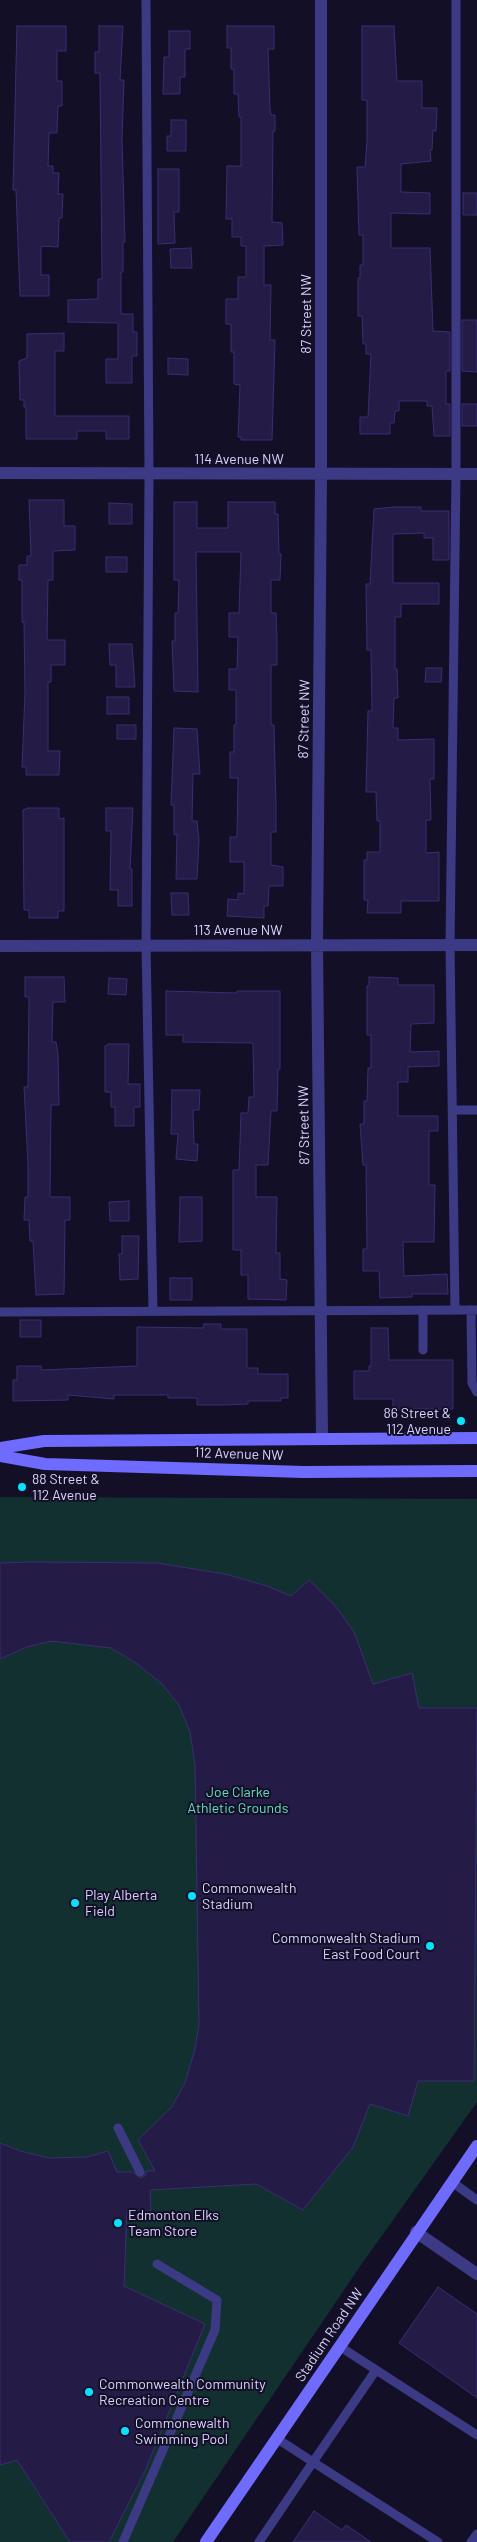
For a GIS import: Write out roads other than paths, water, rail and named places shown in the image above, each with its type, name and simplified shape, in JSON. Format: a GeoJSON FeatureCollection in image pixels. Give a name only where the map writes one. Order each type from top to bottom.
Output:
{"type":"FeatureCollection","features":[{"type":"Feature","properties":{"kind":"main road","name":"112 Avenue NW"},"geometry":{"type":"LineString","coordinates":[[0,1448],[44,1441],[477,1438]]}},
{"type":"Feature","properties":{"kind":"main road","name":"112 Avenue NW"},"geometry":{"type":"LineString","coordinates":[[0,1456],[45,1464],[302,1472],[477,1471]]}},
{"type":"Feature","properties":{"kind":"main road","name":"Stadium Road NW"},"geometry":{"type":"LineString","coordinates":[[206,2542],[416,2232],[477,2146]]}},
{"type":"Feature","properties":{"kind":"street","name":"87 Street NW"},"geometry":{"type":"LineString","coordinates":[[321,0],[322,474],[317,945],[322,1439]]}},
{"type":"Feature","properties":{"kind":"street","name":"114 Avenue NW"},"geometry":{"type":"LineString","coordinates":[[0,473],[477,474]]}},
{"type":"Feature","properties":{"kind":"street","name":"113 Avenue NW"},"geometry":{"type":"LineString","coordinates":[[0,946],[477,945]]}},
{"type":"Feature","properties":{"kind":"street"},"geometry":{"type":"LineString","coordinates":[[416,2232],[477,2274]]}},
{"type":"Feature","properties":{"kind":"lane"},"geometry":{"type":"LineString","coordinates":[[146,0],[150,473],[146,946],[153,1311]]}},
{"type":"Feature","properties":{"kind":"lane"},"geometry":{"type":"LineString","coordinates":[[454,1310],[454,1110],[450,945],[456,474],[456,0]]}},
{"type":"Feature","properties":{"kind":"lane"},"geometry":{"type":"LineString","coordinates":[[454,1110],[477,1110]]}},
{"type":"Feature","properties":{"kind":"lane"},"geometry":{"type":"LineString","coordinates":[[423,1310],[423,1350]]}},
{"type":"Feature","properties":{"kind":"lane"},"geometry":{"type":"LineString","coordinates":[[0,1312],[474,1310],[472,1383],[477,1392]]}},
{"type":"Feature","properties":{"kind":"lane"},"geometry":{"type":"LineString","coordinates":[[118,2128],[140,2172]]}},
{"type":"Feature","properties":{"kind":"lane"},"geometry":{"type":"LineString","coordinates":[[452,2182],[477,2200]]}},
{"type":"Feature","properties":{"kind":"lane"},"geometry":{"type":"LineString","coordinates":[[123,2542],[216,2330],[218,2300],[157,2264]]}},
{"type":"Feature","properties":{"kind":"lane"},"geometry":{"type":"LineString","coordinates":[[339,2346],[477,2435]]}},
{"type":"Feature","properties":{"kind":"lane"},"geometry":{"type":"LineString","coordinates":[[258,2542],[376,2370]]}},
{"type":"Feature","properties":{"kind":"lane"},"geometry":{"type":"LineString","coordinates":[[276,2438],[438,2542]]}},
{"type":"Feature","properties":{"kind":"lane"},"geometry":{"type":"LineString","coordinates":[[471,2542],[477,2534]]}},
{"type":"Feature","properties":{"kind":"place","name":"86 Street & 112 Avenue"},"geometry":{"type":"Point","coordinates":[461,1421]}},
{"type":"Feature","properties":{"kind":"place","name":"88 Street & 112 Avenue"},"geometry":{"type":"Point","coordinates":[22,1487]}},
{"type":"Feature","properties":{"kind":"place","name":"Commonwealth Stadium"},"geometry":{"type":"Point","coordinates":[192,1896]}},
{"type":"Feature","properties":{"kind":"place","name":"Play Alberta Field"},"geometry":{"type":"Point","coordinates":[75,1903]}},
{"type":"Feature","properties":{"kind":"place","name":"Commonwealth Stadium East Food Court"},"geometry":{"type":"Point","coordinates":[430,1946]}},
{"type":"Feature","properties":{"kind":"place","name":"Edmonton Elks Team Store"},"geometry":{"type":"Point","coordinates":[118,2223]}},
{"type":"Feature","properties":{"kind":"place","name":"Commonwealth Community Recreation Centre"},"geometry":{"type":"Point","coordinates":[89,2392]}},
{"type":"Feature","properties":{"kind":"place","name":"Commonewalth Swimming Pool"},"geometry":{"type":"Point","coordinates":[125,2431]}},
{"type":"Feature","properties":{"kind":"park label","name":"Joe Clarke Athletic Grounds"},"geometry":{"type":"Point","coordinates":[238,1800]}}]}
